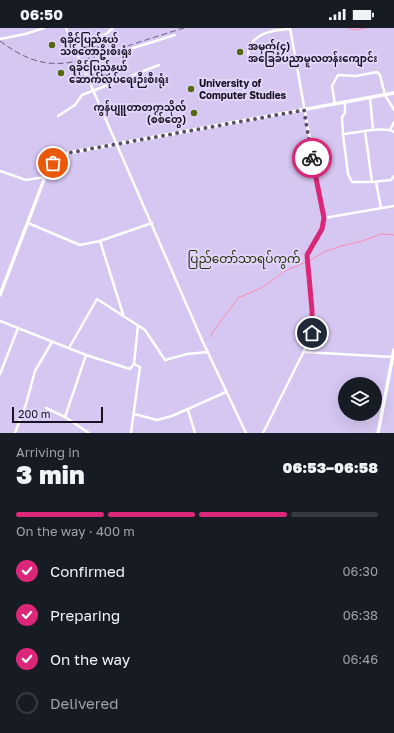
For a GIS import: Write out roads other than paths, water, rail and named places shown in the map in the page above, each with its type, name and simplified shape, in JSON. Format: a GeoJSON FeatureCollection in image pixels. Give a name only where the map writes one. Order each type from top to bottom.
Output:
{"type":"FeatureCollection","features":[{"type":"Feature","properties":{"kind":"street"},"geometry":{"type":"LineString","coordinates":[[0,39],[25,34],[44,28]]}},
{"type":"Feature","properties":{"kind":"street"},"geometry":{"type":"LineString","coordinates":[[66,28],[208,352],[246,433]]}},
{"type":"Feature","properties":{"kind":"street"},"geometry":{"type":"LineString","coordinates":[[75,46],[106,34],[113,28]]}},
{"type":"Feature","properties":{"kind":"street"},"geometry":{"type":"LineString","coordinates":[[248,55],[248,50],[255,40],[263,33],[290,28],[324,218],[322,229],[307,255],[312,310],[312,333],[263,433]]}},
{"type":"Feature","properties":{"kind":"street"},"geometry":{"type":"LineString","coordinates":[[82,64],[175,35]]}},
{"type":"Feature","properties":{"kind":"street"},"geometry":{"type":"LineString","coordinates":[[58,116],[75,105],[82,95],[159,65]]}},
{"type":"Feature","properties":{"kind":"street"},"geometry":{"type":"LineString","coordinates":[[335,104],[332,86],[338,75],[356,76],[379,72],[385,95],[394,110]]}},
{"type":"Feature","properties":{"kind":"street"},"geometry":{"type":"LineString","coordinates":[[0,295],[27,222],[46,177],[54,161],[63,154],[394,93]]}},
{"type":"Feature","properties":{"kind":"street"},"geometry":{"type":"LineString","coordinates":[[370,98],[373,130]]}},
{"type":"Feature","properties":{"kind":"street"},"geometry":{"type":"LineString","coordinates":[[345,102],[345,113],[342,117],[343,134],[350,179],[357,183],[376,182],[391,180],[394,176]]}},
{"type":"Feature","properties":{"kind":"street"},"geometry":{"type":"LineString","coordinates":[[390,130],[394,122]]}},
{"type":"Feature","properties":{"kind":"street"},"geometry":{"type":"LineString","coordinates":[[343,134],[373,130],[390,130],[394,132]]}},
{"type":"Feature","properties":{"kind":"street"},"geometry":{"type":"LineString","coordinates":[[365,131],[372,182]]}},
{"type":"Feature","properties":{"kind":"street"},"geometry":{"type":"LineString","coordinates":[[0,171],[26,180],[46,177]]}},
{"type":"Feature","properties":{"kind":"street"},"geometry":{"type":"LineString","coordinates":[[376,182],[381,208]]}},
{"type":"Feature","properties":{"kind":"street"},"geometry":{"type":"LineString","coordinates":[[324,218],[394,206]]}},
{"type":"Feature","properties":{"kind":"street"},"geometry":{"type":"LineString","coordinates":[[27,222],[80,245],[100,241],[152,223]]}},
{"type":"Feature","properties":{"kind":"street"},"geometry":{"type":"LineString","coordinates":[[100,241],[123,314]]}},
{"type":"Feature","properties":{"kind":"street"},"geometry":{"type":"LineString","coordinates":[[69,348],[97,299],[123,314],[145,330],[165,360],[187,354],[208,352]]}},
{"type":"Feature","properties":{"kind":"street"},"geometry":{"type":"LineString","coordinates":[[0,321],[86,355],[130,369],[134,364],[138,325]]}},
{"type":"Feature","properties":{"kind":"street"},"geometry":{"type":"LineString","coordinates":[[0,374],[18,328]]}},
{"type":"Feature","properties":{"kind":"street"},"geometry":{"type":"LineString","coordinates":[[15,433],[26,404],[35,371],[52,342]]}},
{"type":"Feature","properties":{"kind":"street"},"geometry":{"type":"LineString","coordinates":[[378,433],[394,350]]}},
{"type":"Feature","properties":{"kind":"street"},"geometry":{"type":"LineString","coordinates":[[304,352],[393,357]]}},
{"type":"Feature","properties":{"kind":"street"},"geometry":{"type":"LineString","coordinates":[[65,417],[86,355]]}},
{"type":"Feature","properties":{"kind":"street"},"geometry":{"type":"LineString","coordinates":[[130,433],[140,367],[134,364]]}},
{"type":"Feature","properties":{"kind":"street"},"geometry":{"type":"LineString","coordinates":[[134,414],[157,420],[188,410],[226,392]]}},
{"type":"Feature","properties":{"kind":"street"},"geometry":{"type":"LineString","coordinates":[[46,408],[65,417],[88,433]]}},
{"type":"Feature","properties":{"kind":"street"},"geometry":{"type":"LineString","coordinates":[[188,410],[195,433]]}},
{"type":"Feature","properties":{"kind":"waterway"},"geometry":{"type":"LineString","coordinates":[[348,28],[355,30],[366,28]]}},
{"type":"Feature","properties":{"kind":"waterway"},"geometry":{"type":"LineString","coordinates":[[309,261],[324,252],[341,246],[363,241],[381,234],[394,235]]}},
{"type":"Feature","properties":{"kind":"waterway"},"geometry":{"type":"LineString","coordinates":[[211,337],[212,333],[238,298],[263,287],[285,271],[306,262]]}},
{"type":"Feature","properties":{"kind":"railway"},"geometry":{"type":"LineString","coordinates":[[0,41],[30,58],[56,64],[84,60],[184,28]]}},
{"type":"Feature","properties":{"kind":"place","name":"ရခိုင်ပြည်နယ် သစ်တောဦးစီးရုံး"},"geometry":{"type":"Point","coordinates":[52,45]}},
{"type":"Feature","properties":{"kind":"place","name":"အမှတ်(၄) အခြေခံပညာမူလတန်းကျောင်း"},"geometry":{"type":"Point","coordinates":[240,52]}},
{"type":"Feature","properties":{"kind":"place","name":"ရခိုင်ပြည်နယ် ဆောက်လုပ်ရေးဉီးစီးရုံး"},"geometry":{"type":"Point","coordinates":[61,73]}},
{"type":"Feature","properties":{"kind":"place","name":"University of Computer Studies"},"geometry":{"type":"Point","coordinates":[191,89]}},
{"type":"Feature","properties":{"kind":"place","name":"ကွန်ပျူတာတက္ကသိုလ် (စစ်တွေ)"},"geometry":{"type":"Point","coordinates":[194,113]}},
{"type":"Feature","properties":{"kind":"district","name":"ပြည်တော်သာရပ်ကွက်"},"geometry":{"type":"Point","coordinates":[244,259]}}]}
